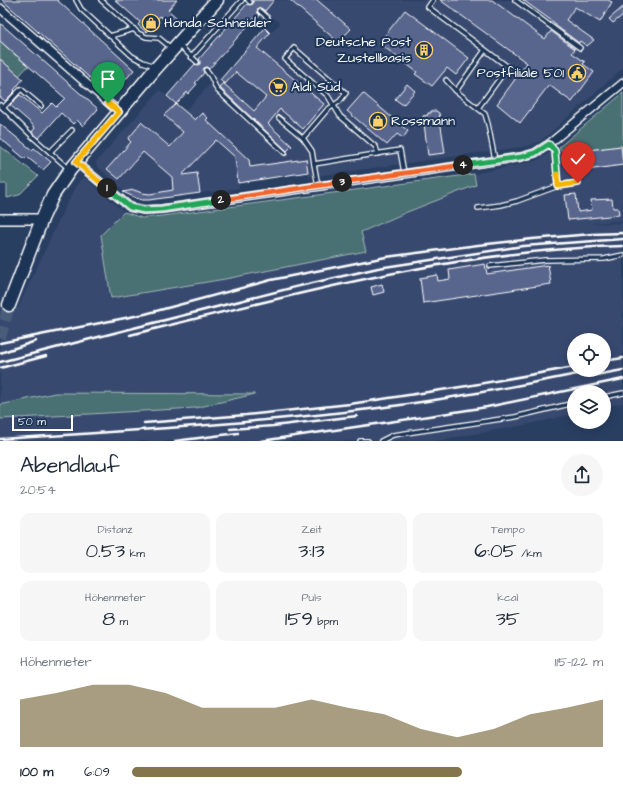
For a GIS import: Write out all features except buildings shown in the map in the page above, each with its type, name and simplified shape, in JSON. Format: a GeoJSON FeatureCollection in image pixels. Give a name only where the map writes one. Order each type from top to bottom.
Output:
{"type":"FeatureCollection","features":[{"type":"Feature","properties":{"kind":"main road"},"geometry":{"type":"LineString","coordinates":[[9,305],[42,219],[53,195],[73,166],[156,66],[217,0]]}},
{"type":"Feature","properties":{"kind":"street"},"geometry":{"type":"LineString","coordinates":[[0,8],[119,112]]}},
{"type":"Feature","properties":{"kind":"street"},"geometry":{"type":"LineString","coordinates":[[73,166],[130,207],[144,210],[162,209],[521,157],[535,153],[549,144],[623,83]]}},
{"type":"Feature","properties":{"kind":"street"},"geometry":{"type":"LineString","coordinates":[[0,219],[42,219]]}},
{"type":"Feature","properties":{"kind":"lane"},"geometry":{"type":"LineString","coordinates":[[76,0],[81,9],[132,56],[143,62],[156,66]]}},
{"type":"Feature","properties":{"kind":"lane"},"geometry":{"type":"LineString","coordinates":[[101,0],[142,36],[159,38],[175,46],[197,62]]}},
{"type":"Feature","properties":{"kind":"lane"},"geometry":{"type":"LineString","coordinates":[[191,57],[242,0]]}},
{"type":"Feature","properties":{"kind":"lane"},"geometry":{"type":"LineString","coordinates":[[433,0],[428,7],[508,67],[478,108]]}},
{"type":"Feature","properties":{"kind":"lane"},"geometry":{"type":"LineString","coordinates":[[515,0],[580,48]]}},
{"type":"Feature","properties":{"kind":"lane"},"geometry":{"type":"LineString","coordinates":[[260,11],[268,18]]}},
{"type":"Feature","properties":{"kind":"lane"},"geometry":{"type":"LineString","coordinates":[[110,36],[134,30]]}},
{"type":"Feature","properties":{"kind":"lane"},"geometry":{"type":"LineString","coordinates":[[303,138],[327,110],[334,105],[340,101],[346,93],[294,48],[285,59],[328,96],[334,105],[340,116],[376,147],[378,154]]}},
{"type":"Feature","properties":{"kind":"lane"},"geometry":{"type":"LineString","coordinates":[[456,91],[485,50]]}},
{"type":"Feature","properties":{"kind":"lane"},"geometry":{"type":"LineString","coordinates":[[206,70],[217,90],[285,153]]}},
{"type":"Feature","properties":{"kind":"lane"},"geometry":{"type":"LineString","coordinates":[[446,80],[456,91],[485,114],[494,160]]}},
{"type":"Feature","properties":{"kind":"lane"},"geometry":{"type":"LineString","coordinates":[[41,106],[21,89],[2,107],[50,152],[73,166]]}},
{"type":"Feature","properties":{"kind":"lane"},"geometry":{"type":"LineString","coordinates":[[279,118],[303,138],[312,151],[318,186]]}},
{"type":"Feature","properties":{"kind":"lane"},"geometry":{"type":"LineString","coordinates":[[50,152],[72,130]]}},
{"type":"Feature","properties":{"kind":"lane"},"geometry":{"type":"LineString","coordinates":[[549,144],[555,151],[558,186]]}},
{"type":"Feature","properties":{"kind":"lane"},"geometry":{"type":"LineString","coordinates":[[314,164],[400,150],[404,173]]}},
{"type":"Feature","properties":{"kind":"lane"},"geometry":{"type":"LineString","coordinates":[[478,208],[517,201],[558,186],[578,183]]}},
{"type":"Feature","properties":{"kind":"lane"},"geometry":{"type":"LineString","coordinates":[[490,266],[545,260],[604,259],[623,255]]}},
{"type":"Feature","properties":{"kind":"lane"},"geometry":{"type":"LineString","coordinates":[[611,396],[623,393]]}},
{"type":"Feature","properties":{"kind":"lane"},"geometry":{"type":"LineString","coordinates":[[381,441],[393,435],[515,417],[567,405]]}},
{"type":"Feature","properties":{"kind":"lane"},"geometry":{"type":"LineString","coordinates":[[360,441],[368,441]]}},
{"type":"Feature","properties":{"kind":"shaded area"},"geometry":{"type":"Polygon","coordinates":[[[274,0],[623,0],[623,68],[541,141],[528,146],[309,177],[306,159],[237,169],[239,188],[149,200],[142,200],[130,196],[97,166],[96,162],[160,90],[185,111],[217,77],[225,84],[280,23],[265,11],[274,0]]]}},
{"type":"Feature","properties":{"kind":"shaded area"},"geometry":{"type":"Polygon","coordinates":[[[621,146],[623,160],[623,220],[587,224],[623,223],[623,403],[611,406],[611,385],[567,385],[567,416],[435,441],[0,441],[0,303],[18,308],[65,207],[80,180],[83,178],[124,212],[101,235],[111,298],[225,279],[365,251],[361,232],[476,185],[474,174],[536,161],[559,147],[564,153],[621,146]]]}},
{"type":"Feature","properties":{"kind":"green space"},"geometry":{"type":"Polygon","coordinates":[[[0,41],[16,56],[20,56],[19,58],[28,66],[19,76],[0,59],[0,41]]]}},
{"type":"Feature","properties":{"kind":"green space"},"geometry":{"type":"Polygon","coordinates":[[[623,93],[623,160],[621,146],[564,153],[559,147],[623,93]]]}},
{"type":"Feature","properties":{"kind":"green space"},"geometry":{"type":"Polygon","coordinates":[[[0,146],[38,176],[19,195],[7,198],[7,184],[0,184],[0,146]]]}},
{"type":"Feature","properties":{"kind":"green space"},"geometry":{"type":"Polygon","coordinates":[[[474,174],[476,185],[361,232],[366,251],[225,279],[111,298],[101,235],[124,212],[142,218],[162,216],[474,174]]]}},
{"type":"Feature","properties":{"kind":"green space"},"geometry":{"type":"Polygon","coordinates":[[[55,393],[255,394],[195,408],[0,419],[0,405],[55,393]]]}},
{"type":"Feature","properties":{"kind":"tunnel"},"geometry":{"type":"LineString","coordinates":[[0,338],[9,305]]}},
{"type":"Feature","properties":{"kind":"railway"},"geometry":{"type":"LineString","coordinates":[[0,343],[145,314],[271,280],[386,257],[532,239],[623,233]]}},
{"type":"Feature","properties":{"kind":"railway"},"geometry":{"type":"LineString","coordinates":[[0,362],[295,287],[378,268],[523,246],[623,239]]}},
{"type":"Feature","properties":{"kind":"railway"},"geometry":{"type":"LineString","coordinates":[[130,335],[313,290],[436,265],[560,249],[623,246]]}},
{"type":"Feature","properties":{"kind":"railway"},"geometry":{"type":"LineString","coordinates":[[0,353],[36,341]]}},
{"type":"Feature","properties":{"kind":"railway"},"geometry":{"type":"LineString","coordinates":[[0,368],[46,356]]}},
{"type":"Feature","properties":{"kind":"railway"},"geometry":{"type":"LineString","coordinates":[[611,360],[623,358]]}},
{"type":"Feature","properties":{"kind":"railway"},"geometry":{"type":"LineString","coordinates":[[144,423],[246,415],[350,404],[467,386],[567,368]]}},
{"type":"Feature","properties":{"kind":"railway"},"geometry":{"type":"LineString","coordinates":[[611,372],[623,370]]}},
{"type":"Feature","properties":{"kind":"railway"},"geometry":{"type":"LineString","coordinates":[[0,439],[129,431],[301,417],[408,404],[567,376]]}},
{"type":"Feature","properties":{"kind":"railway"},"geometry":{"type":"LineString","coordinates":[[261,441],[487,407],[623,379]]}},
{"type":"Feature","properties":{"kind":"railway"},"geometry":{"type":"LineString","coordinates":[[230,429],[273,426],[357,416]]}},
{"type":"Feature","properties":{"kind":"railway"},"geometry":{"type":"LineString","coordinates":[[175,441],[238,433]]}},
{"type":"Feature","properties":{"kind":"place","name":"Honda Schneider"},"geometry":{"type":"Point","coordinates":[151,23]}},
{"type":"Feature","properties":{"kind":"place","name":"Deutsche Post Zustellbasis"},"geometry":{"type":"Point","coordinates":[424,50]}},
{"type":"Feature","properties":{"kind":"place","name":"Postfiliale 501"},"geometry":{"type":"Point","coordinates":[577,73]}},
{"type":"Feature","properties":{"kind":"place","name":"Aldi Süd"},"geometry":{"type":"Point","coordinates":[278,87]}},
{"type":"Feature","properties":{"kind":"place","name":"Rossmann"},"geometry":{"type":"Point","coordinates":[378,121]}},
{"type":"Feature","properties":{"kind":"route"},"geometry":{"type":"LineString","coordinates":[[108,103],[119,112],[76,162],[130,207],[144,210],[162,209],[521,157],[535,153],[549,144],[555,151],[558,186],[578,183]]}}]}
